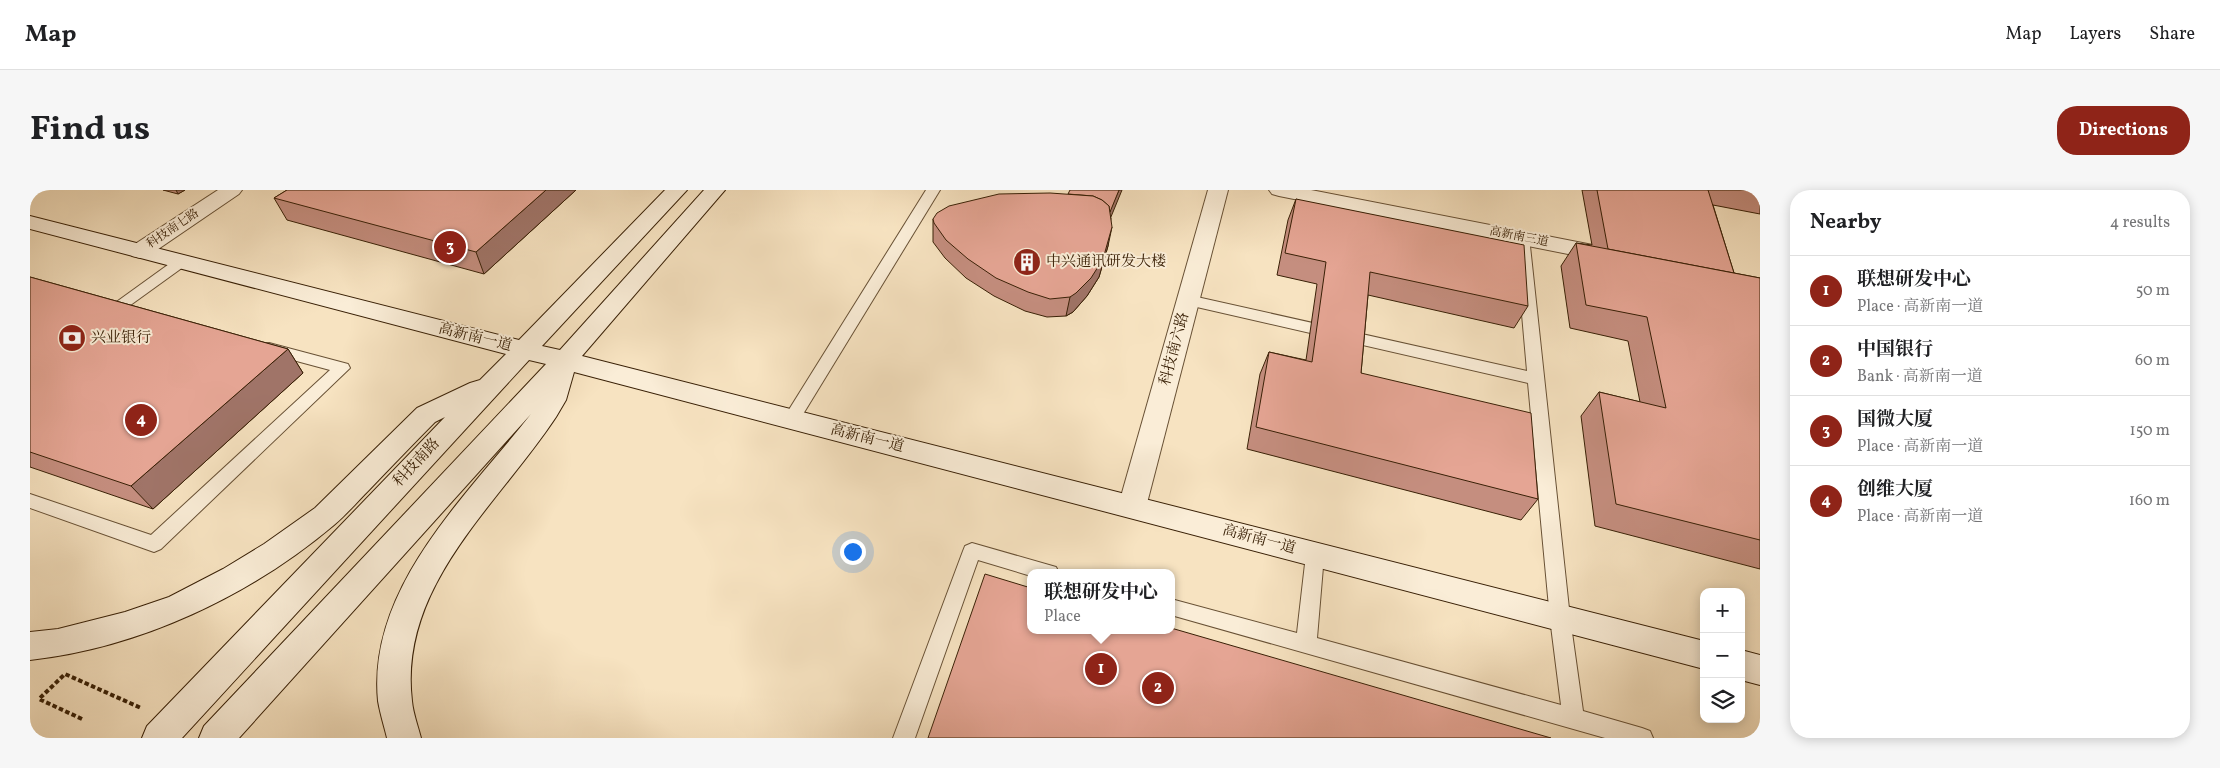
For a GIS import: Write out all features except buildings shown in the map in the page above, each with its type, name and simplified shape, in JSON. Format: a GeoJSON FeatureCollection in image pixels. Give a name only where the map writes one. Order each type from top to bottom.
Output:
{"type":"FeatureCollection","features":[{"type":"Feature","properties":{"kind":"street","name":"科技南七路"},"geometry":{"type":"LineString","coordinates":[[140,251],[232,190]]}},
{"type":"Feature","properties":{"kind":"street","name":"科技南路"},"geometry":{"type":"LineString","coordinates":[[159,738],[677,190]]}},
{"type":"Feature","properties":{"kind":"street"},"geometry":{"type":"LineString","coordinates":[[216,738],[564,361],[714,190]]}},
{"type":"Feature","properties":{"kind":"street","name":"科技南六路"},"geometry":{"type":"LineString","coordinates":[[1132,507],[1218,190]]}},
{"type":"Feature","properties":{"kind":"street","name":"高新南三道"},"geometry":{"type":"LineString","coordinates":[[1279,190],[1627,259]]}},
{"type":"Feature","properties":{"kind":"street","name":"高新南一道"},"geometry":{"type":"LineString","coordinates":[[30,222],[1700,654]]}},
{"type":"Feature","properties":{"kind":"street"},"geometry":{"type":"LineString","coordinates":[[404,738],[399,725],[394,687],[397,646],[408,609],[425,573],[444,542],[489,482],[543,417],[554,399],[564,361]]}},
{"type":"Feature","properties":{"kind":"street"},"geometry":{"type":"LineString","coordinates":[[30,646],[58,643],[125,626],[180,606],[234,578],[275,553],[325,516],[426,415],[494,382]]}},
{"type":"Feature","properties":{"kind":"street"},"geometry":{"type":"LineString","coordinates":[[1745,666],[1760,670]]}},
{"type":"Feature","properties":{"kind":"lane"},"geometry":{"type":"LineString","coordinates":[[791,420],[933,190]]}},
{"type":"Feature","properties":{"kind":"lane"},"geometry":{"type":"LineString","coordinates":[[1523,238],[1560,618],[1573,719]]}},
{"type":"Feature","properties":{"kind":"lane"},"geometry":{"type":"LineString","coordinates":[[120,306],[182,262]]}},
{"type":"Feature","properties":{"kind":"lane"},"geometry":{"type":"LineString","coordinates":[[1188,300],[1537,379]]}},
{"type":"Feature","properties":{"kind":"lane"},"geometry":{"type":"LineString","coordinates":[[102,301],[138,311]]}},
{"type":"Feature","properties":{"kind":"lane"},"geometry":{"type":"LineString","coordinates":[[30,501],[154,544],[342,368],[249,342]]}},
{"type":"Feature","properties":{"kind":"lane"},"geometry":{"type":"LineString","coordinates":[[904,738],[972,551],[1035,569]]}},
{"type":"Feature","properties":{"kind":"lane"},"geometry":{"type":"LineString","coordinates":[[1306,644],[1315,555]]}},
{"type":"Feature","properties":{"kind":"lane"},"geometry":{"type":"LineString","coordinates":[[1175,608],[1642,738]]}},
{"type":"Feature","properties":{"kind":"path"},"geometry":{"type":"LineString","coordinates":[[82,719],[39,699],[66,674],[141,708]]}},
{"type":"Feature","properties":{"kind":"place","name":"国微大厦"},"geometry":{"type":"Point","coordinates":[450,247]}},
{"type":"Feature","properties":{"kind":"place","name":"中兴通讯研发大楼"},"geometry":{"type":"Point","coordinates":[1027,262]}},
{"type":"Feature","properties":{"kind":"place","name":"兴业银行"},"geometry":{"type":"Point","coordinates":[72,338]}},
{"type":"Feature","properties":{"kind":"place","name":"创维大厦"},"geometry":{"type":"Point","coordinates":[141,420]}},
{"type":"Feature","properties":{"kind":"place","name":"联想研发中心"},"geometry":{"type":"Point","coordinates":[1101,669]}},
{"type":"Feature","properties":{"kind":"place","name":"中国银行"},"geometry":{"type":"Point","coordinates":[1158,688]}}]}
